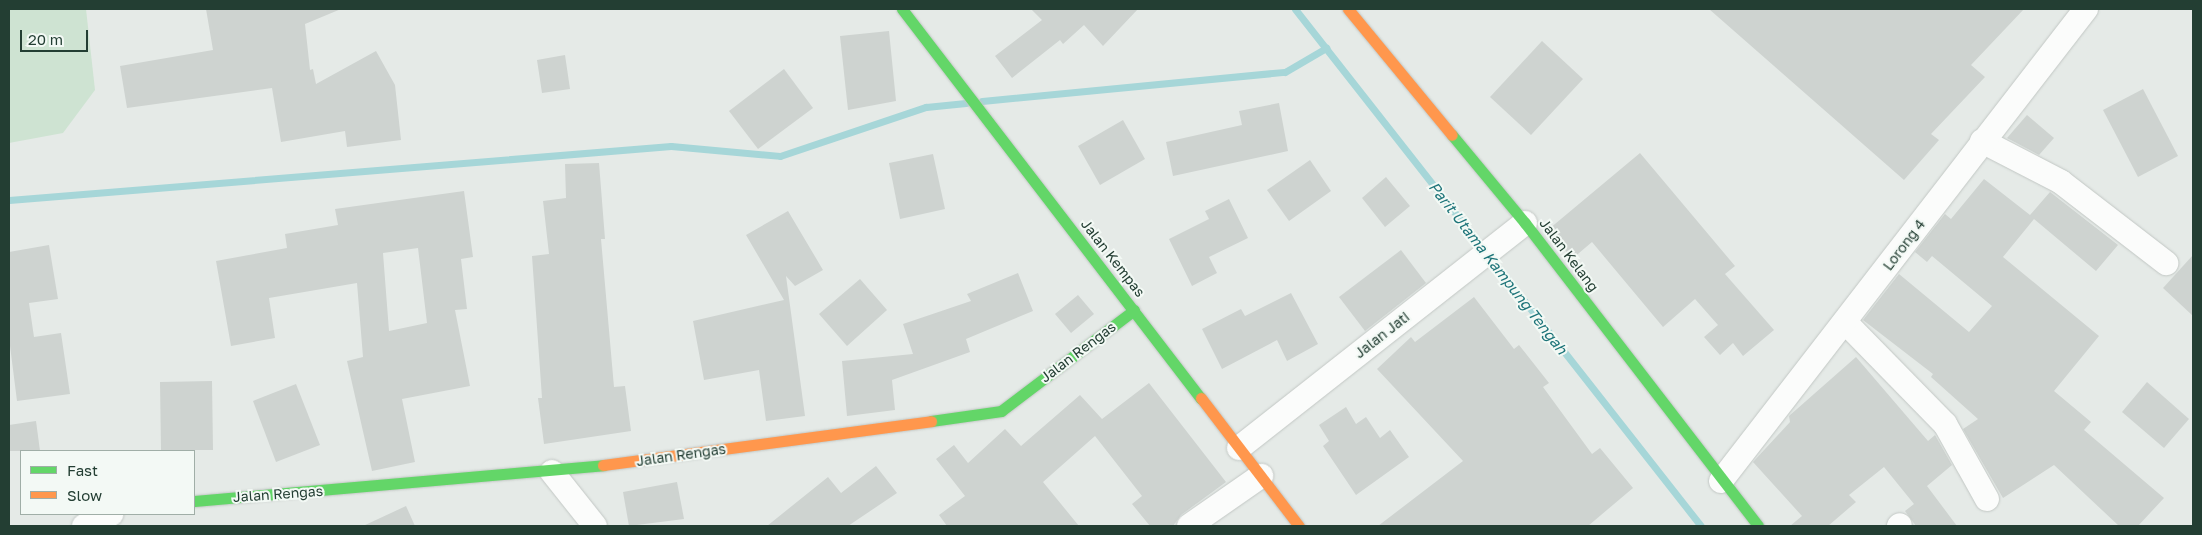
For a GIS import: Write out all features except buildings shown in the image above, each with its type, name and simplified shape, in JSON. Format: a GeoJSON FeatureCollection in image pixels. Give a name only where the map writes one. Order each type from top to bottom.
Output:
{"type":"FeatureCollection","features":[{"type":"Feature","properties":{"kind":"street","name":"Jalan Kempas"},"geometry":{"type":"LineString","coordinates":[[902,9],[1299,526]]}},
{"type":"Feature","properties":{"kind":"street","name":"Jalan Kelang"},"geometry":{"type":"LineString","coordinates":[[1348,9],[1525,223],[1721,481],[1758,526]]}},
{"type":"Feature","properties":{"kind":"street","name":"Lorong 4"},"geometry":{"type":"LineString","coordinates":[[1721,481],[1845,322],[1982,141],[2086,9]]}},
{"type":"Feature","properties":{"kind":"street"},"geometry":{"type":"LineString","coordinates":[[1982,141],[2061,182],[2166,263]]}},
{"type":"Feature","properties":{"kind":"street","name":"Jalan Jati"},"geometry":{"type":"LineString","coordinates":[[1239,448],[1525,223]]}},
{"type":"Feature","properties":{"kind":"street","name":"Jalan Rengas"},"geometry":{"type":"LineString","coordinates":[[195,501],[552,472],[1001,411],[1134,310]]}},
{"type":"Feature","properties":{"kind":"street"},"geometry":{"type":"LineString","coordinates":[[1845,322],[1946,424],[1987,498]]}},
{"type":"Feature","properties":{"kind":"street"},"geometry":{"type":"LineString","coordinates":[[552,472],[595,526]]}},
{"type":"Feature","properties":{"kind":"street"},"geometry":{"type":"LineString","coordinates":[[1189,526],[1261,476]]}},
{"type":"Feature","properties":{"kind":"street"},"geometry":{"type":"LineString","coordinates":[[84,526],[109,515]]}},
{"type":"Feature","properties":{"kind":"green space"},"geometry":{"type":"Polygon","coordinates":[[[9,9],[86,9],[95,90],[63,133],[9,143],[9,9]]]}},
{"type":"Feature","properties":{"kind":"waterway","name":"Parit Utama Kampung Tengah"},"geometry":{"type":"LineString","coordinates":[[1295,9],[1701,526]]}},
{"type":"Feature","properties":{"kind":"waterway"},"geometry":{"type":"LineString","coordinates":[[982,101],[1285,72],[1326,48]]}},
{"type":"Feature","properties":{"kind":"waterway"},"geometry":{"type":"LineString","coordinates":[[9,200],[671,146],[780,156],[926,107],[966,103]]}},
{"type":"Feature","properties":{"kind":"traffic: fast"},"geometry":{"type":"LineString","coordinates":[[902,9],[1201,398]]}},
{"type":"Feature","properties":{"kind":"traffic: fast"},"geometry":{"type":"LineString","coordinates":[[1452,135],[1525,223],[1758,526]]}},
{"type":"Feature","properties":{"kind":"traffic: fast"},"geometry":{"type":"LineString","coordinates":[[931,421],[1001,411],[1134,310]]}},
{"type":"Feature","properties":{"kind":"traffic: fast"},"geometry":{"type":"LineString","coordinates":[[195,501],[603,465]]}},
{"type":"Feature","properties":{"kind":"traffic: slow"},"geometry":{"type":"LineString","coordinates":[[1348,9],[1452,135]]}},
{"type":"Feature","properties":{"kind":"traffic: slow"},"geometry":{"type":"LineString","coordinates":[[1201,398],[1299,526]]}},
{"type":"Feature","properties":{"kind":"traffic: slow"},"geometry":{"type":"LineString","coordinates":[[603,465],[931,421]]}}]}
